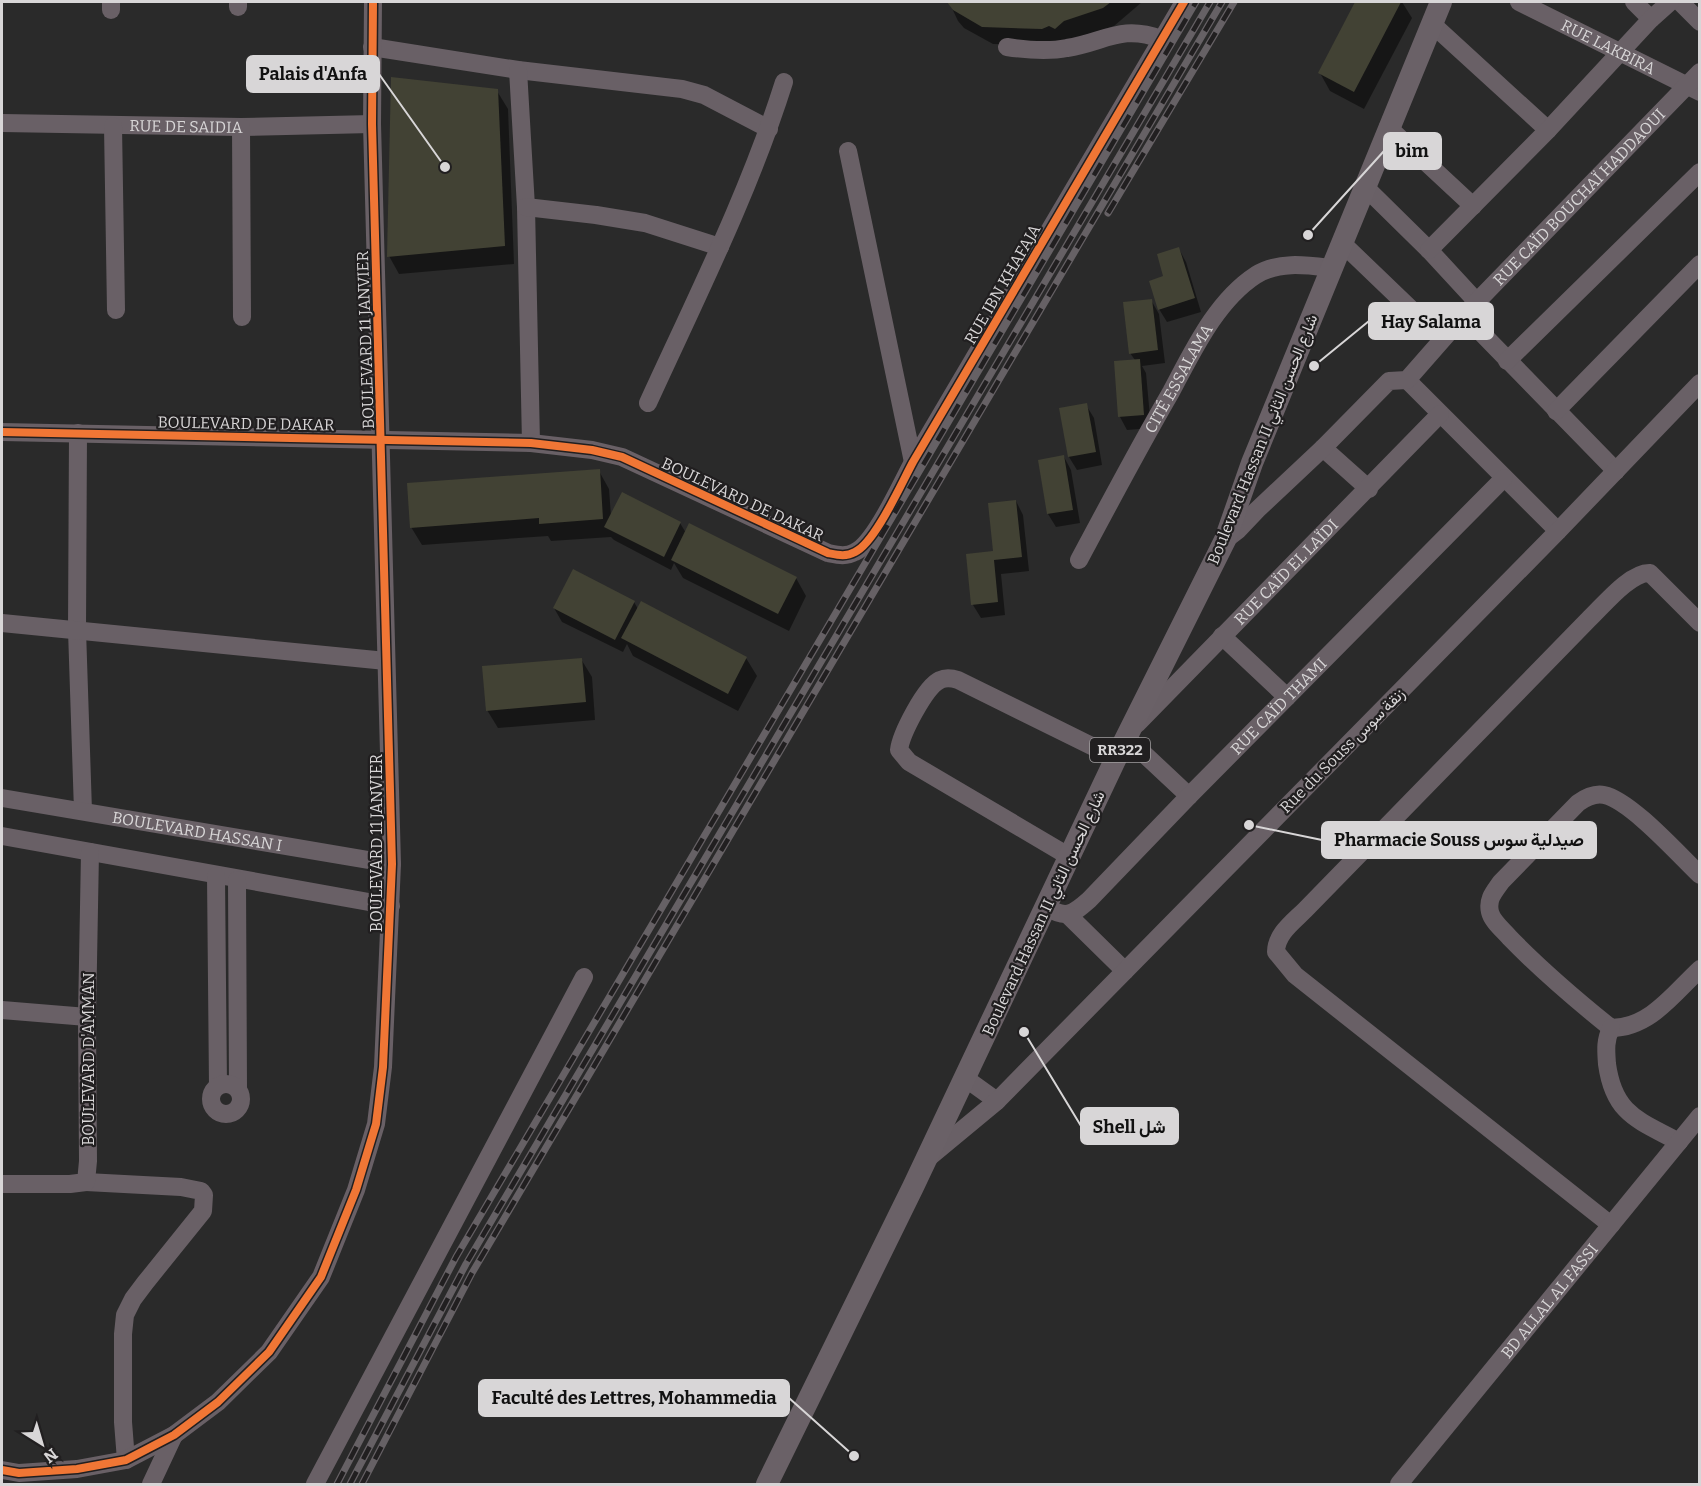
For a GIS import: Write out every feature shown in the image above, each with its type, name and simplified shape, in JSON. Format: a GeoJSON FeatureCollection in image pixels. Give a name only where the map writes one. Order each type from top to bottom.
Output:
{"type":"FeatureCollection","features":[{"type":"Feature","properties":{"kind":"main road","name":"Boulevard Hassan II شارع الحسن الثاني"},"geometry":{"type":"LineString","coordinates":[[767,1485],[926,1160],[1116,758],[1225,540],[1252,463],[1440,2]]}},
{"type":"Feature","properties":{"kind":"street","name":"BOULEVARD 11 JANVIER"},"geometry":{"type":"LineString","coordinates":[[11,1476],[76,1469],[126,1460],[174,1435],[218,1402],[269,1352],[321,1277],[356,1190],[376,1124],[383,1067],[392,864],[372,124],[373,2]]}},
{"type":"Feature","properties":{"kind":"street","name":"RUE IBN KHAFAJA"},"geometry":{"type":"LineString","coordinates":[[828,554],[846,556],[865,546],[1184,2]]}},
{"type":"Feature","properties":{"kind":"street"},"geometry":{"type":"LineString","coordinates":[[1634,2],[1651,19]]}},
{"type":"Feature","properties":{"kind":"street"},"geometry":{"type":"LineString","coordinates":[[1429,250],[1670,2]]}},
{"type":"Feature","properties":{"kind":"street"},"geometry":{"type":"LineString","coordinates":[[1680,2],[1700,22]]}},
{"type":"Feature","properties":{"kind":"street","name":"RUE LAKBIRA"},"geometry":{"type":"LineString","coordinates":[[1533,4],[1621,52],[1695,83]]}},
{"type":"Feature","properties":{"kind":"street"},"geometry":{"type":"LineString","coordinates":[[1431,23],[1548,130]]}},
{"type":"Feature","properties":{"kind":"street"},"geometry":{"type":"LineString","coordinates":[[1007,47],[1027,50],[1066,49],[1127,32],[1149,34],[1161,39]]}},
{"type":"Feature","properties":{"kind":"street"},"geometry":{"type":"LineString","coordinates":[[372,47],[518,70],[682,89],[704,95],[769,129]]}},
{"type":"Feature","properties":{"kind":"street"},"geometry":{"type":"LineString","coordinates":[[518,70],[526,207],[531,443]]}},
{"type":"Feature","properties":{"kind":"street"},"geometry":{"type":"LineString","coordinates":[[648,403],[720,247],[769,129],[784,82]]}},
{"type":"Feature","properties":{"kind":"street","name":"RUE CAÏD BOUCHAÏ HADDAOUI"},"geometry":{"type":"LineString","coordinates":[[1225,540],[1239,530],[1389,381],[1407,380],[1470,309],[1590,187],[1669,101],[1695,83]]}},
{"type":"Feature","properties":{"kind":"street","name":"RUE DE SAIDIA"},"geometry":{"type":"LineString","coordinates":[[2,123],[241,127],[372,124]]}},
{"type":"Feature","properties":{"kind":"street"},"geometry":{"type":"LineString","coordinates":[[114,126],[116,310]]}},
{"type":"Feature","properties":{"kind":"street"},"geometry":{"type":"LineString","coordinates":[[241,127],[242,317]]}},
{"type":"Feature","properties":{"kind":"street"},"geometry":{"type":"LineString","coordinates":[[1388,128],[1473,206]]}},
{"type":"Feature","properties":{"kind":"street"},"geometry":{"type":"LineString","coordinates":[[848,151],[913,462]]}},
{"type":"Feature","properties":{"kind":"street"},"geometry":{"type":"LineString","coordinates":[[1508,361],[1700,172]]}},
{"type":"Feature","properties":{"kind":"street"},"geometry":{"type":"LineString","coordinates":[[1364,186],[1429,250],[1508,361],[1616,471]]}},
{"type":"Feature","properties":{"kind":"street"},"geometry":{"type":"LineString","coordinates":[[526,207],[596,214],[645,223],[720,247]]}},
{"type":"Feature","properties":{"kind":"street"},"geometry":{"type":"LineString","coordinates":[[1342,243],[1442,339]]}},
{"type":"Feature","properties":{"kind":"street","name":"CITÉ ESSALAMA"},"geometry":{"type":"LineString","coordinates":[[1078,560],[1150,427],[1217,314],[1238,291],[1257,275],[1276,266],[1303,264],[1331,268]]}},
{"type":"Feature","properties":{"kind":"street"},"geometry":{"type":"LineString","coordinates":[[1556,411],[1700,264]]}},
{"type":"Feature","properties":{"kind":"street"},"geometry":{"type":"LineString","coordinates":[[1407,380],[1558,531]]}},
{"type":"Feature","properties":{"kind":"street","name":"Rue du Souss زنقة سوس"},"geometry":{"type":"LineString","coordinates":[[926,1160],[997,1101],[1558,531],[1700,383]]}},
{"type":"Feature","properties":{"kind":"street","name":"RUE CAÏD EL LAÏDI"},"geometry":{"type":"LineString","coordinates":[[1129,732],[1440,414]]}},
{"type":"Feature","properties":{"kind":"street","name":"BOULEVARD DE DAKAR"},"geometry":{"type":"LineString","coordinates":[[2,432],[531,443],[592,450],[622,457],[828,554]]}},
{"type":"Feature","properties":{"kind":"street"},"geometry":{"type":"LineString","coordinates":[[78,433],[77,630],[83,811]]}},
{"type":"Feature","properties":{"kind":"street"},"geometry":{"type":"LineString","coordinates":[[1323,448],[1369,489]]}},
{"type":"Feature","properties":{"kind":"street","name":"RUE CAÏD THAMI"},"geometry":{"type":"LineString","coordinates":[[1068,915],[1077,911],[1089,900],[1504,477]]}},
{"type":"Feature","properties":{"kind":"street"},"geometry":{"type":"LineString","coordinates":[[1611,1226],[1295,975],[1275,952],[1281,935],[1588,620],[1628,582],[1642,573],[1650,573],[1700,623]]}},
{"type":"Feature","properties":{"kind":"street"},"geometry":{"type":"LineString","coordinates":[[2,623],[387,661]]}},
{"type":"Feature","properties":{"kind":"street"},"geometry":{"type":"LineString","coordinates":[[1222,636],[1287,697]]}},
{"type":"Feature","properties":{"kind":"street"},"geometry":{"type":"LineString","coordinates":[[1070,857],[909,762],[899,750],[903,734],[927,692],[941,679],[951,678],[1116,758]]}},
{"type":"Feature","properties":{"kind":"street"},"geometry":{"type":"LineString","coordinates":[[1129,732],[1189,796]]}},
{"type":"Feature","properties":{"kind":"street"},"geometry":{"type":"LineString","coordinates":[[1611,1028],[1559,986],[1493,919],[1489,910],[1491,897],[1501,882],[1578,803],[1585,798],[1600,795],[1621,803],[1700,875]]}},
{"type":"Feature","properties":{"kind":"street","name":"BOULEVARD HASSAN I"},"geometry":{"type":"LineString","coordinates":[[2,798],[392,864]]}},
{"type":"Feature","properties":{"kind":"street"},"geometry":{"type":"LineString","coordinates":[[2,836],[391,906]]}},
{"type":"Feature","properties":{"kind":"street","name":"BOULEVARD D'AMMAN"},"geometry":{"type":"LineString","coordinates":[[86,1182],[90,852]]}},
{"type":"Feature","properties":{"kind":"street"},"geometry":{"type":"LineString","coordinates":[[216,876],[218,1086],[212,1095],[212,1105],[220,1113],[225,1114],[230,1114],[239,1108],[242,1098],[238,1088],[237,880]]}},
{"type":"Feature","properties":{"kind":"street"},"geometry":{"type":"LineString","coordinates":[[1046,907],[1068,915],[1125,971]]}},
{"type":"Feature","properties":{"kind":"street"},"geometry":{"type":"LineString","coordinates":[[1611,1028],[1631,1024],[1655,1012],[1700,969]]}},
{"type":"Feature","properties":{"kind":"street"},"geometry":{"type":"LineString","coordinates":[[315,1485],[584,977]]}},
{"type":"Feature","properties":{"kind":"street"},"geometry":{"type":"LineString","coordinates":[[2,1010],[87,1017]]}},
{"type":"Feature","properties":{"kind":"street"},"geometry":{"type":"LineString","coordinates":[[217,1014],[237,1014]]}},
{"type":"Feature","properties":{"kind":"street"},"geometry":{"type":"LineString","coordinates":[[1611,1028],[1605,1046],[1615,1097],[1633,1117],[1679,1142]]}},
{"type":"Feature","properties":{"kind":"street"},"geometry":{"type":"LineString","coordinates":[[965,1078],[997,1101]]}},
{"type":"Feature","properties":{"kind":"street"},"geometry":{"type":"LineString","coordinates":[[218,1086],[228,1083],[238,1088]]}},
{"type":"Feature","properties":{"kind":"street","name":"BD ALLAL AL FASSI"},"geometry":{"type":"LineString","coordinates":[[1399,1485],[1700,1116]]}},
{"type":"Feature","properties":{"kind":"street"},"geometry":{"type":"LineString","coordinates":[[2,1184],[86,1182],[181,1187],[201,1191],[204,1196],[203,1211],[133,1299],[125,1315],[123,1422],[126,1460]]}},
{"type":"Feature","properties":{"kind":"street"},"geometry":{"type":"LineString","coordinates":[[151,1485],[174,1435]]}},
{"type":"Feature","properties":{"kind":"building"},"geometry":{"type":"Polygon","coordinates":[[[947,2],[1111,2],[1103,8],[1064,21],[1055,29],[1049,26],[1042,29],[982,27],[953,10],[947,2]]]}},
{"type":"Feature","properties":{"kind":"building"},"geometry":{"type":"Polygon","coordinates":[[[1355,2],[1401,2],[1354,92],[1318,73],[1355,2]]]}},
{"type":"Feature","properties":{"kind":"building"},"geometry":{"type":"Polygon","coordinates":[[[391,77],[498,89],[505,246],[387,257],[391,77]]]}},
{"type":"Feature","properties":{"kind":"building"},"geometry":{"type":"Polygon","coordinates":[[[1179,247],[1195,298],[1158,310],[1149,281],[1163,276],[1157,254],[1179,247]]]}},
{"type":"Feature","properties":{"kind":"building"},"geometry":{"type":"Polygon","coordinates":[[[1152,299],[1158,350],[1129,354],[1123,302],[1152,299]]]}},
{"type":"Feature","properties":{"kind":"building"},"geometry":{"type":"Polygon","coordinates":[[[1140,359],[1144,415],[1118,417],[1114,361],[1140,359]]]}},
{"type":"Feature","properties":{"kind":"building"},"geometry":{"type":"Polygon","coordinates":[[[1087,403],[1096,452],[1068,457],[1059,408],[1087,403]]]}},
{"type":"Feature","properties":{"kind":"building"},"geometry":{"type":"Polygon","coordinates":[[[1064,455],[1073,510],[1047,514],[1038,460],[1064,455]]]}},
{"type":"Feature","properties":{"kind":"building"},"geometry":{"type":"Polygon","coordinates":[[[600,469],[603,519],[539,524],[539,518],[410,528],[407,483],[600,469]]]}},
{"type":"Feature","properties":{"kind":"building"},"geometry":{"type":"Polygon","coordinates":[[[622,492],[681,522],[664,557],[604,527],[622,492]]]}},
{"type":"Feature","properties":{"kind":"building"},"geometry":{"type":"Polygon","coordinates":[[[1016,500],[1022,557],[994,560],[998,602],[971,605],[966,554],[993,551],[988,503],[1016,500]]]}},
{"type":"Feature","properties":{"kind":"building"},"geometry":{"type":"Polygon","coordinates":[[[689,523],[797,577],[778,614],[671,560],[689,523]]]}},
{"type":"Feature","properties":{"kind":"building"},"geometry":{"type":"Polygon","coordinates":[[[573,569],[635,601],[615,640],[553,608],[573,569]]]}},
{"type":"Feature","properties":{"kind":"building"},"geometry":{"type":"Polygon","coordinates":[[[641,601],[747,657],[728,694],[621,638],[641,601]]]}},
{"type":"Feature","properties":{"kind":"building"},"geometry":{"type":"Polygon","coordinates":[[[582,658],[586,702],[486,711],[482,666],[582,658]]]}},
{"type":"Feature","properties":{"kind":"railway"},"geometry":{"type":"LineString","coordinates":[[337,1484],[456,1257],[1196,2]]}},
{"type":"Feature","properties":{"kind":"railway"},"geometry":{"type":"LineString","coordinates":[[350,1484],[466,1264],[1210,2]]}},
{"type":"Feature","properties":{"kind":"railway"},"geometry":{"type":"LineString","coordinates":[[362,1484],[472,1273],[1222,2]]}},
{"type":"Feature","properties":{"kind":"railway"},"geometry":{"type":"LineString","coordinates":[[1108,213],[1234,2]]}},
{"type":"Feature","properties":{"kind":"cycle path"},"geometry":{"type":"LineString","coordinates":[[2,1470],[19,1473],[77,1469],[126,1460],[174,1435],[218,1402],[269,1352],[321,1277],[356,1190],[376,1124],[383,1067],[392,864],[372,124],[373,2]]}},
{"type":"Feature","properties":{"kind":"cycle path"},"geometry":{"type":"LineString","coordinates":[[2,432],[531,443],[592,450],[622,457],[828,553],[852,554],[863,546],[879,525],[913,462],[1184,2]]}},
{"type":"Feature","properties":{"kind":"place","name":"Palais d'Anfa"},"geometry":{"type":"Point","coordinates":[445,167]}},
{"type":"Feature","properties":{"kind":"place","name":"bim"},"geometry":{"type":"Point","coordinates":[1308,235]}},
{"type":"Feature","properties":{"kind":"place","name":"Hay Salama"},"geometry":{"type":"Point","coordinates":[1314,366]}},
{"type":"Feature","properties":{"kind":"place","name":"Pharmacie Souss صيدلية سوس"},"geometry":{"type":"Point","coordinates":[1249,825]}},
{"type":"Feature","properties":{"kind":"place","name":"Shell شل"},"geometry":{"type":"Point","coordinates":[1024,1032]}},
{"type":"Feature","properties":{"kind":"place","name":"Faculté des Lettres, Mohammedia"},"geometry":{"type":"Point","coordinates":[854,1456]}}]}
